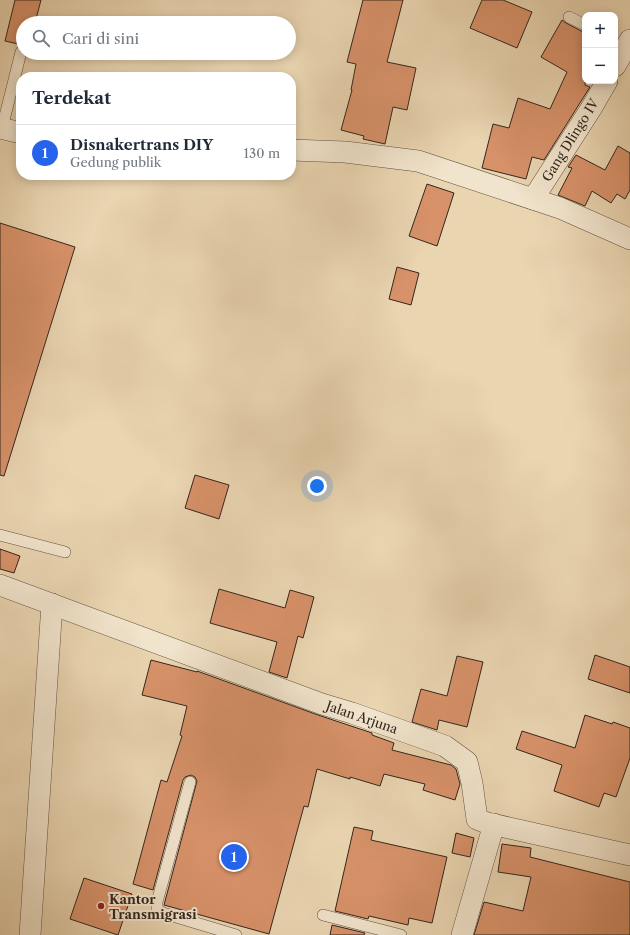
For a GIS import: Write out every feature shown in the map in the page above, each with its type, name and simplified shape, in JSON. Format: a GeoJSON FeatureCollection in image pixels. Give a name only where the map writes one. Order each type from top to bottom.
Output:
{"type":"FeatureCollection","features":[{"type":"Feature","properties":{"kind":"street"},"geometry":{"type":"LineString","coordinates":[[618,58],[624,43]]}},
{"type":"Feature","properties":{"kind":"street","name":"Gang Dlingo IV"},"geometry":{"type":"LineString","coordinates":[[533,199],[592,107],[604,84]]}},
{"type":"Feature","properties":{"kind":"street"},"geometry":{"type":"LineString","coordinates":[[296,150],[345,152],[418,160],[560,208],[630,239]]}},
{"type":"Feature","properties":{"kind":"street"},"geometry":{"type":"LineString","coordinates":[[0,586],[52,604],[30,935]]}},
{"type":"Feature","properties":{"kind":"street","name":"Jalan Arjuna"},"geometry":{"type":"LineString","coordinates":[[52,604],[322,704],[352,713],[444,746],[467,762],[472,783],[477,820],[630,855]]}},
{"type":"Feature","properties":{"kind":"street"},"geometry":{"type":"LineString","coordinates":[[462,935],[494,824]]}},
{"type":"Feature","properties":{"kind":"lane"},"geometry":{"type":"LineString","coordinates":[[570,17],[582,23]]}},
{"type":"Feature","properties":{"kind":"lane"},"geometry":{"type":"LineString","coordinates":[[18,72],[20,60]]}},
{"type":"Feature","properties":{"kind":"lane"},"geometry":{"type":"LineString","coordinates":[[8,130],[16,82]]}},
{"type":"Feature","properties":{"kind":"lane"},"geometry":{"type":"LineString","coordinates":[[0,535],[65,552]]}},
{"type":"Feature","properties":{"kind":"lane"},"geometry":{"type":"LineString","coordinates":[[190,782],[157,909],[163,913],[236,935]]}},
{"type":"Feature","properties":{"kind":"lane"},"geometry":{"type":"LineString","coordinates":[[323,915],[401,935]]}},
{"type":"Feature","properties":{"kind":"building"},"geometry":{"type":"Polygon","coordinates":[[[15,0],[41,0],[37,16],[16,16],[16,43],[5,41],[15,0]]]}},
{"type":"Feature","properties":{"kind":"building"},"geometry":{"type":"Polygon","coordinates":[[[363,0],[403,0],[387,62],[416,68],[407,110],[393,107],[385,144],[363,139],[364,136],[341,130],[352,90],[356,64],[347,62],[363,0]]]}},
{"type":"Feature","properties":{"kind":"building"},"geometry":{"type":"Polygon","coordinates":[[[482,0],[503,0],[532,12],[517,48],[470,28],[482,0]]]}},
{"type":"Feature","properties":{"kind":"building"},"geometry":{"type":"Polygon","coordinates":[[[562,20],[582,31],[582,84],[590,87],[544,160],[532,157],[526,179],[482,168],[493,124],[509,128],[518,98],[550,109],[567,72],[541,57],[562,20]]]}},
{"type":"Feature","properties":{"kind":"building"},"geometry":{"type":"Polygon","coordinates":[[[618,146],[630,153],[630,190],[625,199],[617,194],[611,203],[592,191],[585,206],[558,195],[572,168],[568,167],[576,155],[605,170],[618,146]]]}},
{"type":"Feature","properties":{"kind":"building"},"geometry":{"type":"Polygon","coordinates":[[[427,184],[454,193],[437,246],[409,236],[427,184]]]}},
{"type":"Feature","properties":{"kind":"building"},"geometry":{"type":"Polygon","coordinates":[[[0,223],[75,247],[4,476],[0,475],[0,223]]]}},
{"type":"Feature","properties":{"kind":"building"},"geometry":{"type":"Polygon","coordinates":[[[397,267],[419,273],[411,305],[389,299],[397,267]]]}},
{"type":"Feature","properties":{"kind":"building"},"geometry":{"type":"Polygon","coordinates":[[[195,475],[229,485],[219,519],[185,508],[195,475]]]}},
{"type":"Feature","properties":{"kind":"building"},"geometry":{"type":"Polygon","coordinates":[[[0,549],[20,556],[14,573],[0,569],[0,549]]]}},
{"type":"Feature","properties":{"kind":"building"},"geometry":{"type":"Polygon","coordinates":[[[219,589],[285,608],[290,590],[314,597],[303,638],[298,636],[287,678],[269,672],[277,642],[210,623],[219,589]]]}},
{"type":"Feature","properties":{"kind":"building"},"geometry":{"type":"Polygon","coordinates":[[[595,655],[630,667],[630,693],[588,679],[595,655]]]}},
{"type":"Feature","properties":{"kind":"building"},"geometry":{"type":"Polygon","coordinates":[[[457,656],[483,662],[467,727],[439,720],[437,730],[412,722],[421,689],[447,696],[457,656]]]}},
{"type":"Feature","properties":{"kind":"building"},"geometry":{"type":"Polygon","coordinates":[[[151,660],[197,671],[372,733],[372,735],[394,743],[392,750],[451,765],[456,769],[460,784],[455,800],[423,790],[425,784],[384,774],[380,786],[317,769],[308,807],[304,806],[269,934],[164,905],[197,781],[195,777],[191,775],[185,777],[183,780],[153,890],[133,884],[161,780],[167,782],[182,736],[180,735],[187,706],[142,695],[151,660]]]}},
{"type":"Feature","properties":{"kind":"building"},"geometry":{"type":"Polygon","coordinates":[[[585,715],[630,728],[630,758],[616,797],[604,793],[599,807],[554,791],[562,765],[516,749],[522,731],[575,748],[585,715]]]}},
{"type":"Feature","properties":{"kind":"building"},"geometry":{"type":"Polygon","coordinates":[[[354,827],[373,831],[371,840],[447,857],[432,923],[409,918],[408,925],[369,916],[368,919],[335,911],[354,827]]]}},
{"type":"Feature","properties":{"kind":"building"},"geometry":{"type":"Polygon","coordinates":[[[456,833],[474,838],[470,857],[452,853],[456,833]]]}},
{"type":"Feature","properties":{"kind":"building"},"geometry":{"type":"Polygon","coordinates":[[[502,844],[531,848],[530,857],[630,882],[630,935],[474,935],[484,902],[523,911],[531,877],[498,872],[502,844]]]}},
{"type":"Feature","properties":{"kind":"building","name":"Kantor Transmigrasi"},"geometry":{"type":"Polygon","coordinates":[[[84,878],[132,894],[118,935],[70,919],[84,878]]]}},
{"type":"Feature","properties":{"kind":"building"},"geometry":{"type":"Polygon","coordinates":[[[332,925],[365,933],[364,935],[330,935],[332,925]]]}},
{"type":"Feature","properties":{"kind":"place","name":"Disnakertrans DIY"},"geometry":{"type":"Point","coordinates":[234,857]}},
{"type":"Feature","properties":{"kind":"place","name":"Kantor Transmigrasi"},"geometry":{"type":"Point","coordinates":[101,906]}}]}
